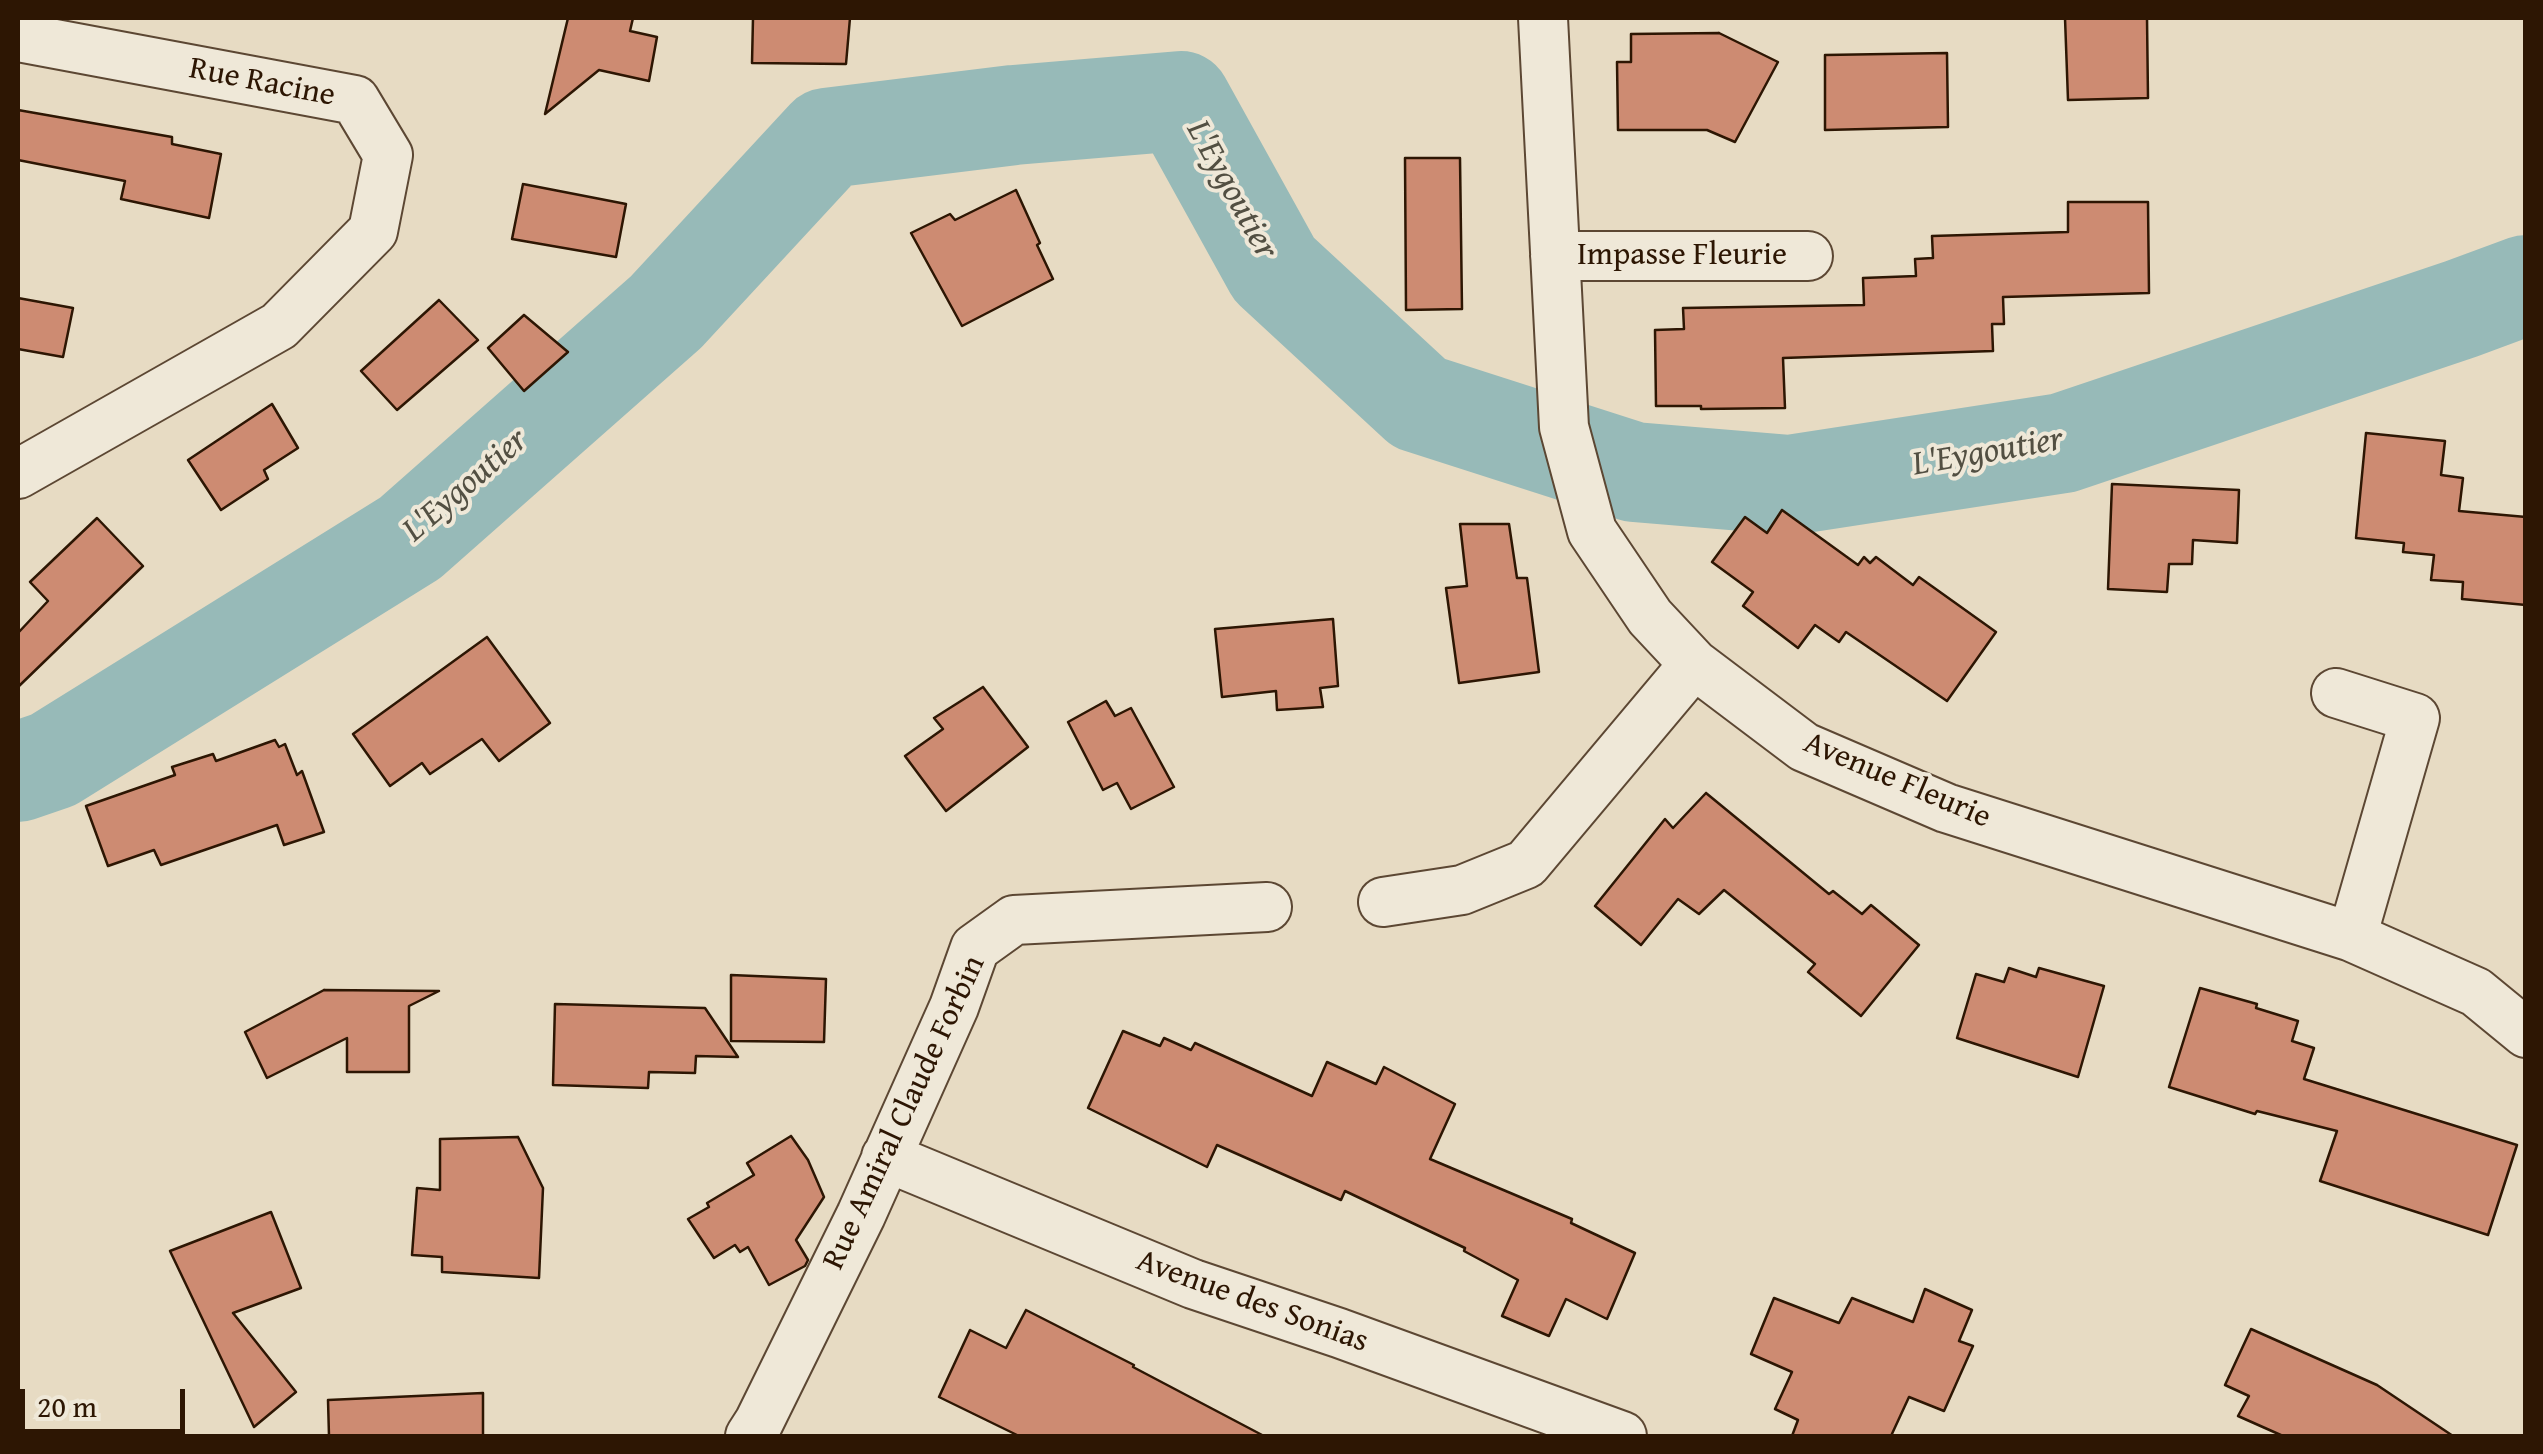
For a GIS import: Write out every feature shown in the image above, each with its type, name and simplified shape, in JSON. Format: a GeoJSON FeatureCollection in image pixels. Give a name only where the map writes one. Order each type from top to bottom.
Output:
{"type":"FeatureCollection","features":[{"type":"Feature","properties":{"kind":"street","name":"Avenue Fleurie"},"geometry":{"type":"LineString","coordinates":[[1543,18],[1564,426],[1592,531],[1650,617],[1694,664],[1804,747],[1946,808],[2352,938],[2476,992],[2526,1034]]}},
{"type":"Feature","properties":{"kind":"street","name":"Rue Racine"},"geometry":{"type":"LineString","coordinates":[[18,36],[355,100],[388,155],[373,231],[279,326],[18,474]]}},
{"type":"Feature","properties":{"kind":"street","name":"Impasse Fleurie"},"geometry":{"type":"LineString","coordinates":[[1555,256],[1808,256]]}},
{"type":"Feature","properties":{"kind":"street"},"geometry":{"type":"LineString","coordinates":[[1383,902],[1462,890],[1526,864],[1694,664]]}},
{"type":"Feature","properties":{"kind":"street"},"geometry":{"type":"LineString","coordinates":[[2336,693],[2415,718],[2352,938]]}},
{"type":"Feature","properties":{"kind":"street","name":"Rue Amiral Claude Forbin"},"geometry":{"type":"LineString","coordinates":[[750,1436],[886,1157],[954,1007],[975,948],[1014,920],[1267,907]]}},
{"type":"Feature","properties":{"kind":"street","name":"Avenue des Sonias"},"geometry":{"type":"LineString","coordinates":[[886,1157],[1192,1284],[1622,1436]]}},
{"type":"Feature","properties":{"kind":"building"},"geometry":{"type":"Polygon","coordinates":[[[568,18],[633,18],[630,31],[657,37],[649,81],[599,70],[545,114],[568,18]]]}},
{"type":"Feature","properties":{"kind":"building"},"geometry":{"type":"Polygon","coordinates":[[[753,18],[850,18],[846,64],[752,63],[753,18]]]}},
{"type":"Feature","properties":{"kind":"building"},"geometry":{"type":"Polygon","coordinates":[[[2065,18],[2147,18],[2148,98],[2068,100],[2065,18]]]}},
{"type":"Feature","properties":{"kind":"building"},"geometry":{"type":"Polygon","coordinates":[[[1719,33],[1778,62],[1735,142],[1707,130],[1618,130],[1617,62],[1631,62],[1631,34],[1719,33]]]}},
{"type":"Feature","properties":{"kind":"building"},"geometry":{"type":"Polygon","coordinates":[[[1947,53],[1948,127],[1825,130],[1825,55],[1947,53]]]}},
{"type":"Feature","properties":{"kind":"building"},"geometry":{"type":"Polygon","coordinates":[[[18,110],[172,137],[172,144],[221,154],[209,218],[121,199],[125,181],[18,160],[18,110]]]}},
{"type":"Feature","properties":{"kind":"building"},"geometry":{"type":"Polygon","coordinates":[[[1405,158],[1460,158],[1462,309],[1406,310],[1405,158]]]}},
{"type":"Feature","properties":{"kind":"building"},"geometry":{"type":"Polygon","coordinates":[[[523,184],[626,204],[616,257],[512,239],[523,184]]]}},
{"type":"Feature","properties":{"kind":"building"},"geometry":{"type":"Polygon","coordinates":[[[1016,190],[1053,279],[962,326],[911,233],[950,214],[955,220],[1016,190]]]}},
{"type":"Feature","properties":{"kind":"building"},"geometry":{"type":"Polygon","coordinates":[[[2068,202],[2148,202],[2149,293],[2003,297],[2004,324],[1992,324],[1993,351],[1783,358],[1785,408],[1656,406],[1655,330],[1684,329],[1683,308],[1864,305],[1863,278],[1916,276],[1915,259],[1933,258],[1932,236],[2068,232],[2068,202]]]}},
{"type":"Feature","properties":{"kind":"building"},"geometry":{"type":"Polygon","coordinates":[[[18,298],[73,308],[63,357],[18,349],[18,298]]]}},
{"type":"Feature","properties":{"kind":"building"},"geometry":{"type":"Polygon","coordinates":[[[439,300],[478,340],[397,410],[361,371],[439,300]]]}},
{"type":"Feature","properties":{"kind":"building"},"geometry":{"type":"Polygon","coordinates":[[[524,315],[568,352],[524,391],[488,348],[524,315]]]}},
{"type":"Feature","properties":{"kind":"building"},"geometry":{"type":"Polygon","coordinates":[[[272,404],[298,448],[264,470],[268,479],[221,510],[188,460],[272,404]]]}},
{"type":"Feature","properties":{"kind":"building"},"geometry":{"type":"Polygon","coordinates":[[[2366,433],[2445,441],[2441,475],[2463,478],[2459,511],[2526,517],[2526,605],[2462,599],[2463,582],[2431,580],[2434,555],[2403,552],[2404,543],[2356,538],[2366,433]]]}},
{"type":"Feature","properties":{"kind":"building"},"geometry":{"type":"Polygon","coordinates":[[[2112,484],[2239,490],[2237,543],[2193,540],[2192,564],[2169,564],[2167,592],[2108,589],[2112,484]]]}},
{"type":"Feature","properties":{"kind":"building"},"geometry":{"type":"Polygon","coordinates":[[[1782,510],[1858,565],[1864,557],[1870,563],[1876,557],[1913,585],[1919,577],[1996,632],[1947,701],[1846,632],[1839,642],[1815,625],[1798,648],[1743,606],[1753,592],[1712,562],[1745,517],[1767,533],[1782,510]]]}},
{"type":"Feature","properties":{"kind":"building"},"geometry":{"type":"Polygon","coordinates":[[[97,518],[143,566],[18,687],[18,633],[48,601],[30,582],[97,518]]]}},
{"type":"Feature","properties":{"kind":"building"},"geometry":{"type":"Polygon","coordinates":[[[1460,524],[1509,524],[1517,578],[1527,578],[1539,672],[1459,683],[1446,588],[1467,586],[1460,524]]]}},
{"type":"Feature","properties":{"kind":"building"},"geometry":{"type":"Polygon","coordinates":[[[1333,619],[1338,686],[1320,688],[1323,707],[1277,710],[1276,691],[1222,697],[1215,629],[1333,619]]]}},
{"type":"Feature","properties":{"kind":"building"},"geometry":{"type":"Polygon","coordinates":[[[487,637],[550,723],[499,761],[482,739],[430,774],[422,763],[390,786],[353,734],[487,637]]]}},
{"type":"Feature","properties":{"kind":"building"},"geometry":{"type":"Polygon","coordinates":[[[983,687],[1028,747],[946,811],[905,756],[943,729],[934,718],[983,687]]]}},
{"type":"Feature","properties":{"kind":"building"},"geometry":{"type":"Polygon","coordinates":[[[1106,701],[1115,716],[1131,708],[1174,787],[1131,809],[1117,783],[1103,790],[1068,722],[1106,701]]]}},
{"type":"Feature","properties":{"kind":"building"},"geometry":{"type":"Polygon","coordinates":[[[275,740],[279,747],[285,744],[297,775],[302,771],[324,832],[284,845],[277,825],[161,865],[154,850],[108,866],[86,806],[175,775],[172,767],[213,754],[216,761],[275,740]]]}},
{"type":"Feature","properties":{"kind":"building"},"geometry":{"type":"Polygon","coordinates":[[[1706,793],[1829,894],[1833,891],[1862,914],[1871,905],[1919,945],[1861,1016],[1808,972],[1815,964],[1724,890],[1699,914],[1678,899],[1641,945],[1595,906],[1665,819],[1673,828],[1706,793]]]}},
{"type":"Feature","properties":{"kind":"building"},"geometry":{"type":"Polygon","coordinates":[[[2009,968],[2036,977],[2039,968],[2104,986],[2078,1077],[1957,1038],[1976,974],[2004,982],[2009,968]]]}},
{"type":"Feature","properties":{"kind":"building"},"geometry":{"type":"Polygon","coordinates":[[[731,975],[826,979],[824,1042],[731,1041],[731,975]]]}},
{"type":"Feature","properties":{"kind":"building"},"geometry":{"type":"Polygon","coordinates":[[[2200,988],[2257,1004],[2256,1008],[2298,1021],[2292,1041],[2314,1048],[2304,1079],[2517,1145],[2488,1235],[2320,1181],[2337,1131],[2257,1111],[2255,1114],[2169,1087],[2200,988]]]}},
{"type":"Feature","properties":{"kind":"building"},"geometry":{"type":"Polygon","coordinates":[[[324,990],[439,991],[409,1006],[409,1072],[347,1072],[347,1038],[267,1078],[245,1032],[324,990]]]}},
{"type":"Feature","properties":{"kind":"building"},"geometry":{"type":"Polygon","coordinates":[[[555,1004],[705,1008],[738,1057],[696,1056],[695,1073],[649,1072],[648,1088],[553,1085],[555,1004]]]}},
{"type":"Feature","properties":{"kind":"building"},"geometry":{"type":"Polygon","coordinates":[[[1123,1031],[1160,1046],[1164,1038],[1191,1050],[1195,1043],[1312,1096],[1327,1062],[1376,1084],[1384,1067],[1455,1104],[1430,1159],[1572,1219],[1571,1223],[1635,1253],[1607,1319],[1566,1299],[1549,1336],[1502,1316],[1518,1280],[1464,1251],[1465,1248],[1345,1191],[1341,1200],[1217,1145],[1207,1167],[1088,1108],[1123,1031]]]}},
{"type":"Feature","properties":{"kind":"building"},"geometry":{"type":"Polygon","coordinates":[[[791,1136],[808,1160],[824,1197],[796,1240],[808,1260],[805,1266],[769,1285],[748,1247],[740,1252],[735,1245],[714,1258],[688,1219],[754,1175],[747,1163],[791,1136]]]}},
{"type":"Feature","properties":{"kind":"building"},"geometry":{"type":"Polygon","coordinates":[[[518,1137],[543,1188],[539,1278],[442,1272],[442,1257],[412,1255],[417,1188],[440,1190],[440,1139],[518,1137]]]}},
{"type":"Feature","properties":{"kind":"building"},"geometry":{"type":"Polygon","coordinates":[[[271,1212],[301,1288],[233,1313],[296,1392],[254,1427],[170,1251],[271,1212]]]}},
{"type":"Feature","properties":{"kind":"building"},"geometry":{"type":"Polygon","coordinates":[[[1925,1289],[1972,1310],[1959,1341],[1973,1346],[1944,1411],[1909,1397],[1891,1436],[1792,1436],[1798,1420],[1775,1409],[1792,1372],[1751,1354],[1774,1298],[1839,1323],[1852,1298],[1913,1322],[1925,1289]]]}},
{"type":"Feature","properties":{"kind":"building"},"geometry":{"type":"Polygon","coordinates":[[[1026,1310],[1264,1436],[1019,1436],[939,1397],[970,1330],[1006,1348],[1026,1310]]]}},
{"type":"Feature","properties":{"kind":"building"},"geometry":{"type":"Polygon","coordinates":[[[2251,1329],[2377,1385],[2453,1436],[2283,1436],[2238,1416],[2249,1396],[2225,1385],[2251,1329]]]}},
{"type":"Feature","properties":{"kind":"building"},"geometry":{"type":"Polygon","coordinates":[[[483,1393],[483,1436],[329,1436],[328,1400],[483,1393]]]}},
{"type":"Feature","properties":{"kind":"waterway","name":"L'Eygoutier"},"geometry":{"type":"LineString","coordinates":[[18,772],[53,760],[410,538],[666,312],[827,138],[1014,115],[1181,101],[1274,269],[1419,403],[1634,472],[1790,485],[2063,443],[2526,285]]}}]}
